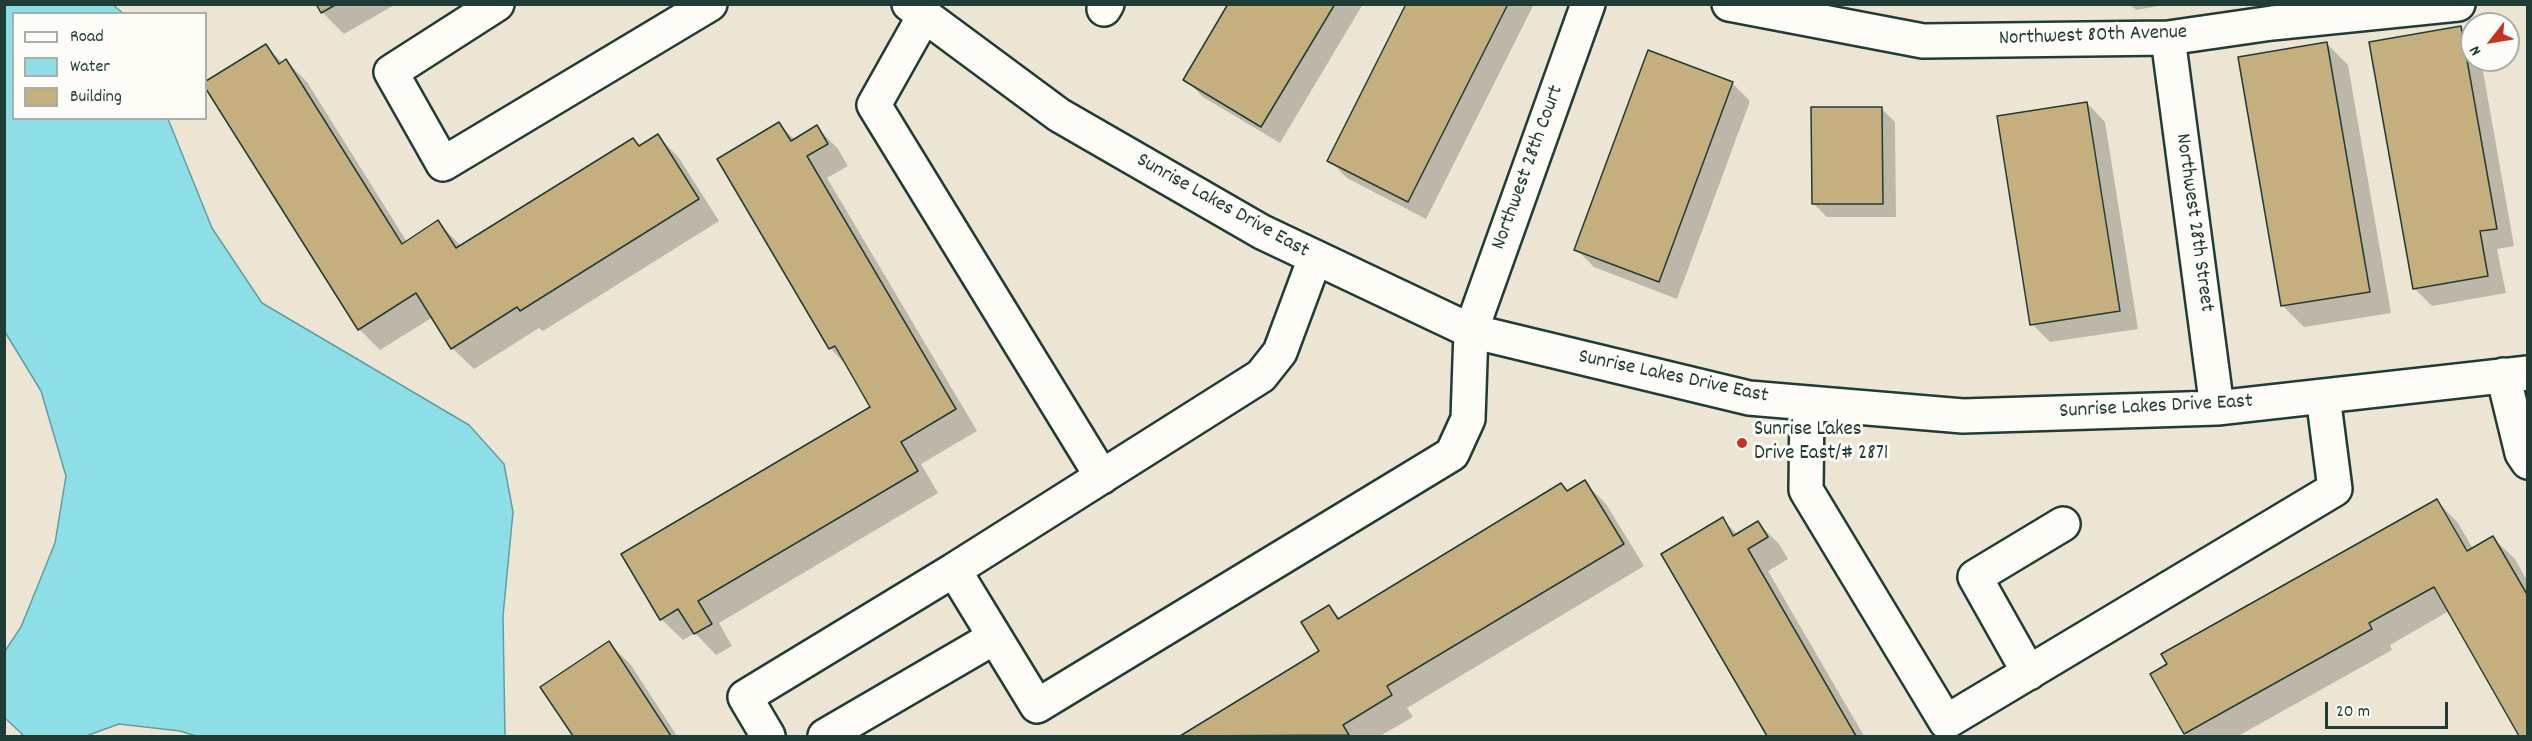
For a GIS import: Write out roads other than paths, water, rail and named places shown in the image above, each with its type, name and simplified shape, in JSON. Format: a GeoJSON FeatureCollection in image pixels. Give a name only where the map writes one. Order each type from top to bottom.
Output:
{"type":"FeatureCollection","features":[{"type":"Feature","properties":{"kind":"street"},"geometry":{"type":"LineString","coordinates":[[497,4],[391,72],[443,164],[710,4]]}},
{"type":"Feature","properties":{"kind":"street","name":"Northwest 28th Court"},"geometry":{"type":"LineString","coordinates":[[995,637],[1037,706],[1452,454],[1468,419],[1470,331],[1588,4]]}},
{"type":"Feature","properties":{"kind":"street","name":"Northwest 80th Avenue"},"geometry":{"type":"LineString","coordinates":[[1729,4],[1923,41],[2168,38],[2272,23],[2458,4]]}},
{"type":"Feature","properties":{"kind":"street"},"geometry":{"type":"LineString","coordinates":[[917,10],[874,105],[1102,477]]}},
{"type":"Feature","properties":{"kind":"street","name":"Sunrise Lakes Drive East"},"geometry":{"type":"LineString","coordinates":[[917,10],[1059,115],[1262,232],[1470,331],[1749,398],[1963,416],[2217,408],[2515,374]]}},
{"type":"Feature","properties":{"kind":"street","name":"Northwest 28th Street"},"geometry":{"type":"LineString","coordinates":[[2168,38],[2217,408]]}},
{"type":"Feature","properties":{"kind":"street"},"geometry":{"type":"LineString","coordinates":[[768,736],[745,697],[954,570],[1262,376],[1280,352],[1315,258]]}},
{"type":"Feature","properties":{"kind":"street"},"geometry":{"type":"LineString","coordinates":[[2515,374],[2522,453],[2528,462]]}},
{"type":"Feature","properties":{"kind":"street"},"geometry":{"type":"LineString","coordinates":[[1807,403],[1806,490],[1950,729],[2029,673],[2335,489],[2323,396]]}},
{"type":"Feature","properties":{"kind":"street"},"geometry":{"type":"LineString","coordinates":[[2029,673],[1975,577],[2063,524]]}},
{"type":"Feature","properties":{"kind":"street"},"geometry":{"type":"LineString","coordinates":[[825,736],[995,637],[954,570]]}},
{"type":"Feature","properties":{"kind":"water"},"geometry":{"type":"Polygon","coordinates":[[[5,4],[113,5],[122,12],[12,12],[12,120],[168,120],[212,228],[262,303],[469,425],[504,464],[513,512],[503,616],[505,736],[196,736],[180,731],[119,724],[86,736],[24,736],[5,718],[5,651],[21,627],[55,543],[66,476],[41,391],[5,332],[5,4]]]}},
{"type":"Feature","properties":{"kind":"place","name":"Sunrise Lakes Drive East/# 2871"},"geometry":{"type":"Point","coordinates":[1742,443]}}]}
